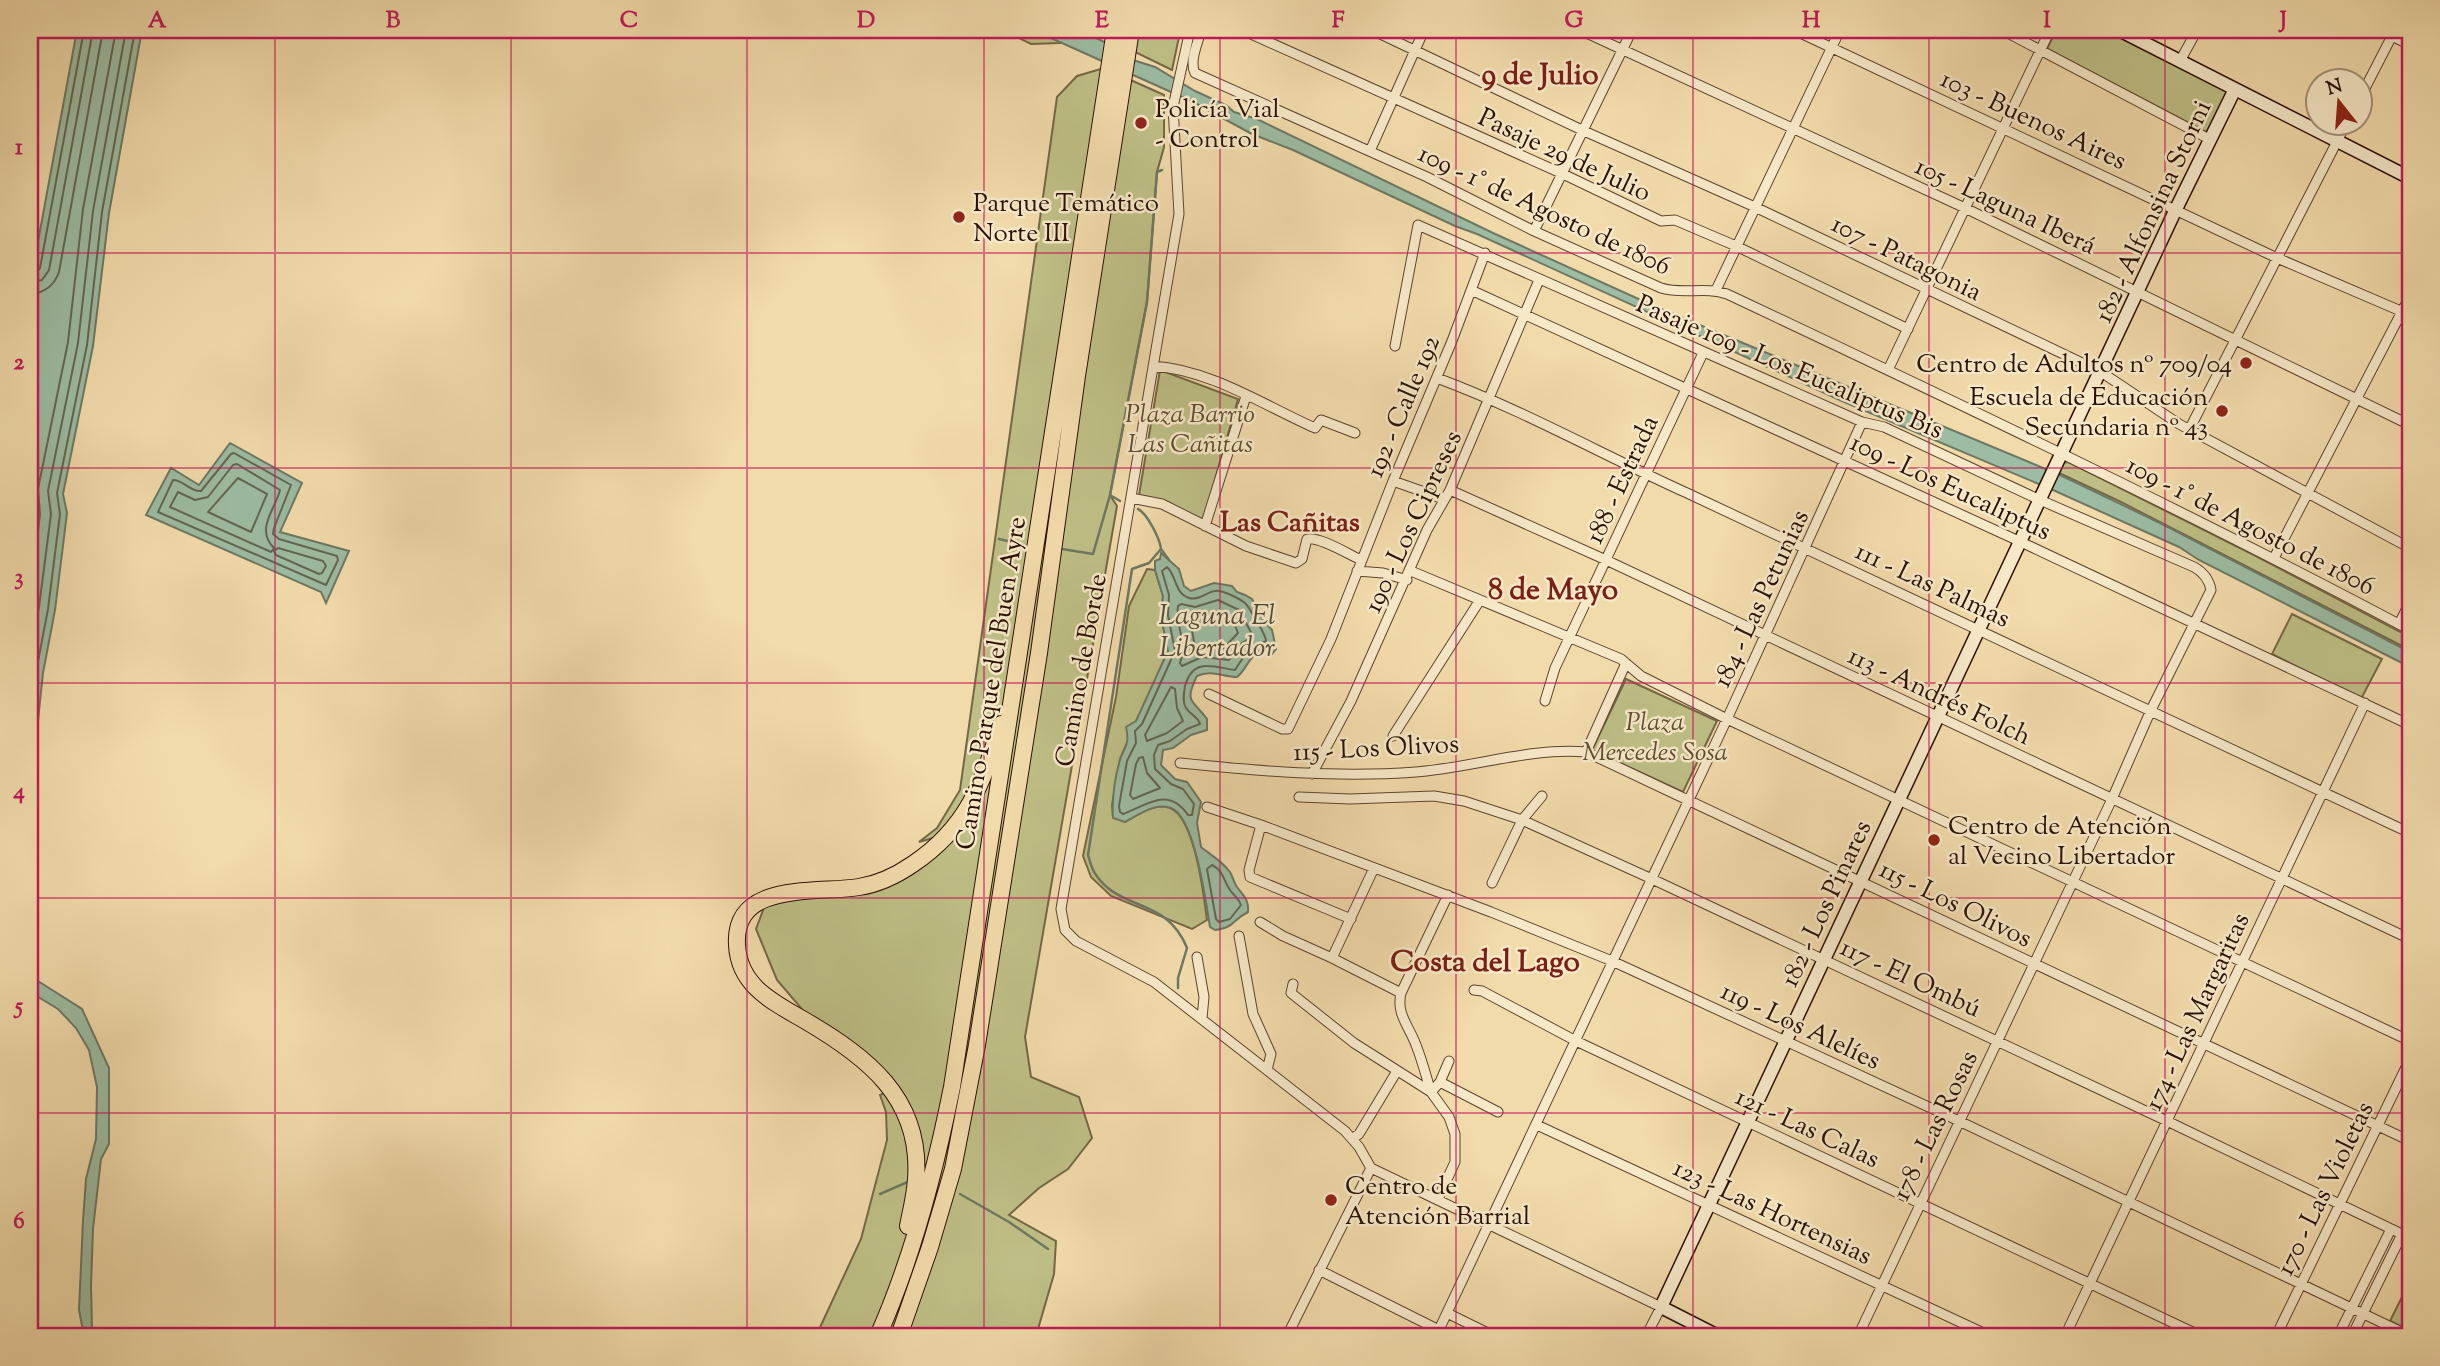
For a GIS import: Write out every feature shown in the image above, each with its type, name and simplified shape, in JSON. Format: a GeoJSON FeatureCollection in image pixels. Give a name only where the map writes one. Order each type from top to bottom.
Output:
{"type":"FeatureCollection","features":[{"type":"Feature","properties":{"kind":"highway","name":"Camino Parque del Buen Ayre"},"geometry":{"type":"LineString","coordinates":[[899,1336],[942,1209],[966,1107],[1039,653],[1118,40],[1130,30]]}},
{"type":"Feature","properties":{"kind":"highway","name":"Camino Parque del Buen Ayre"},"geometry":{"type":"LineString","coordinates":[[877,1336],[933,1176],[952,1087],[1016,675],[1115,76]]}},
{"type":"Feature","properties":{"kind":"highway"},"geometry":{"type":"LineString","coordinates":[[877,1336],[904,1243],[915,1190],[915,1160],[909,1126],[897,1097],[870,1065],[838,1041],[769,1000],[751,984],[740,964],[736,941],[738,928],[746,913],[768,897],[781,893],[869,885],[906,869],[932,849],[958,822],[981,784],[1016,675]]}},
{"type":"Feature","properties":{"kind":"street","name":"Camino de Borde"},"geometry":{"type":"LineString","coordinates":[[1190,30],[1174,98],[1180,206],[1061,917],[1065,930],[1076,941],[1146,975],[1202,1017],[1352,1139],[1371,1168]]}},
{"type":"Feature","properties":{"kind":"street","name":"109 - 1° de Agosto de 1806"},"geometry":{"type":"LineString","coordinates":[[1201,30],[1192,71],[1370,151],[1534,231],[1661,288],[1677,292],[1716,290],[2063,454],[2274,558],[2410,630]]}},
{"type":"Feature","properties":{"kind":"street","name":"Pasaje 29 de Julio"},"geometry":{"type":"LineString","coordinates":[[1242,30],[1563,174],[1661,221],[1675,220],[1736,246],[1908,328]]}},
{"type":"Feature","properties":{"kind":"street","name":"107 - Patagonia"},"geometry":{"type":"LineString","coordinates":[[1372,30],[1584,131],[1755,207],[2101,372],[2189,430],[2410,548]]}},
{"type":"Feature","properties":{"kind":"street"},"geometry":{"type":"LineString","coordinates":[[1370,151],[1424,30]]}},
{"type":"Feature","properties":{"kind":"street","name":"105 - Laguna Iberá"},"geometry":{"type":"LineString","coordinates":[[1580,30],[1965,208],[2410,425]]}},
{"type":"Feature","properties":{"kind":"street"},"geometry":{"type":"LineString","coordinates":[[1534,231],[1632,30]]}},
{"type":"Feature","properties":{"kind":"street","name":"103 - Buenos Aires"},"geometry":{"type":"LineString","coordinates":[[1794,30],[2277,258],[2406,313]]}},
{"type":"Feature","properties":{"kind":"street"},"geometry":{"type":"LineString","coordinates":[[1716,290],[1840,30]]}},
{"type":"Feature","properties":{"kind":"street"},"geometry":{"type":"LineString","coordinates":[[2002,30],[2211,140]]}},
{"type":"Feature","properties":{"kind":"street"},"geometry":{"type":"LineString","coordinates":[[1888,370],[2050,30]]}},
{"type":"Feature","properties":{"kind":"street"},"geometry":{"type":"LineString","coordinates":[[2119,30],[2410,178]]}},
{"type":"Feature","properties":{"kind":"street","name":"182 - Alfonsina Storni"},"geometry":{"type":"LineString","coordinates":[[2180,61],[2197,30]]}},
{"type":"Feature","properties":{"kind":"street"},"geometry":{"type":"LineString","coordinates":[[2380,30],[2394,33],[2410,46]]}},
{"type":"Feature","properties":{"kind":"street"},"geometry":{"type":"LineString","coordinates":[[2374,71],[2394,33]]}},
{"type":"Feature","properties":{"kind":"street","name":"182 - Alfonsina Storni"},"geometry":{"type":"LineString","coordinates":[[2042,495],[2235,89]]}},
{"type":"Feature","properties":{"kind":"street"},"geometry":{"type":"LineString","coordinates":[[2189,430],[2340,136]]}},
{"type":"Feature","properties":{"kind":"street","name":"Pasaje 109 - Los Eucaliptus Bis"},"geometry":{"type":"LineString","coordinates":[[1395,346],[1418,225],[1862,422],[1884,427],[2042,495],[2194,566],[2207,578],[2211,590]]}},
{"type":"Feature","properties":{"kind":"street","name":"192 - Calle 192"},"geometry":{"type":"LineString","coordinates":[[1209,694],[1282,729],[1289,729],[1331,639],[1485,253]]}},
{"type":"Feature","properties":{"kind":"street","name":"190 - Los Cipreses"},"geometry":{"type":"LineString","coordinates":[[1312,775],[1352,701],[1427,530],[1450,491],[1539,280]]}},
{"type":"Feature","properties":{"kind":"street","name":"109 - Los Eucaliptus"},"geometry":{"type":"LineString","coordinates":[[1471,290],[2021,542],[2410,725]]}},
{"type":"Feature","properties":{"kind":"street"},"geometry":{"type":"LineString","coordinates":[[2274,558],[2357,398],[2406,313],[2410,296]]}},
{"type":"Feature","properties":{"kind":"street","name":"188 - Estrada"},"geometry":{"type":"LineString","coordinates":[[1545,701],[1555,668],[1703,353]]}},
{"type":"Feature","properties":{"kind":"street"},"geometry":{"type":"LineString","coordinates":[[1153,366],[1188,371],[1315,428],[1321,420],[1355,433]]}},
{"type":"Feature","properties":{"kind":"street","name":"111 - Las Palmas"},"geometry":{"type":"LineString","coordinates":[[1437,378],[1491,398],[1646,474],[2410,833]]}},
{"type":"Feature","properties":{"kind":"street"},"geometry":{"type":"LineString","coordinates":[[1205,526],[1246,396]]}},
{"type":"Feature","properties":{"kind":"street","name":"184 - Las Petunias"},"geometry":{"type":"LineString","coordinates":[[1437,1333],[1727,719],[1862,422]]}},
{"type":"Feature","properties":{"kind":"street"},"geometry":{"type":"LineString","coordinates":[[1393,481],[1444,499]]}},
{"type":"Feature","properties":{"kind":"street","name":"113 - Andrés Folch"},"geometry":{"type":"LineString","coordinates":[[1450,491],[1606,559],[2410,939]]}},
{"type":"Feature","properties":{"kind":"street","name":"182 - Los Pinares"},"geometry":{"type":"LineString","coordinates":[[1646,1336],[2042,495]]}},
{"type":"Feature","properties":{"kind":"street"},"geometry":{"type":"LineString","coordinates":[[1131,498],[1162,504],[1256,550],[1296,563],[1302,559],[1307,540],[1313,538],[1361,560]]}},
{"type":"Feature","properties":{"kind":"street"},"geometry":{"type":"LineString","coordinates":[[1357,571],[1409,575],[1570,636],[1626,663],[1641,676],[1727,719],[2410,1041]]}},
{"type":"Feature","properties":{"kind":"street","name":"178 - Las Rosas"},"geometry":{"type":"LineString","coordinates":[[1857,1336],[2112,799],[2151,710],[2211,590]]}},
{"type":"Feature","properties":{"kind":"street"},"geometry":{"type":"LineString","coordinates":[[1393,736],[1480,600]]}},
{"type":"Feature","properties":{"kind":"street"},"geometry":{"type":"LineString","coordinates":[[2399,624],[2410,603]]}},
{"type":"Feature","properties":{"kind":"street"},"geometry":{"type":"LineString","coordinates":[[1586,752],[1626,663]]}},
{"type":"Feature","properties":{"kind":"street","name":"174 - Las Margaritas"},"geometry":{"type":"LineString","coordinates":[[2066,1336],[2365,703]]}},
{"type":"Feature","properties":{"kind":"street","name":"115 - Los Olivos"},"geometry":{"type":"LineString","coordinates":[[1180,763],[1312,775],[1417,772],[1515,757],[1586,752],[2410,1141]]}},
{"type":"Feature","properties":{"kind":"street","name":"117 - El Ombú"},"geometry":{"type":"LineString","coordinates":[[1298,797],[1350,799],[1434,796],[1464,801],[1522,820],[1652,878],[2406,1236]]}},
{"type":"Feature","properties":{"kind":"street"},"geometry":{"type":"LineString","coordinates":[[1492,883],[1522,820],[1542,796]]}},
{"type":"Feature","properties":{"kind":"street","name":"119 - Los Alelíes"},"geometry":{"type":"LineString","coordinates":[[1207,807],[1448,895],[1612,961],[1959,1121],[2410,1336]]}},
{"type":"Feature","properties":{"kind":"street"},"geometry":{"type":"LineString","coordinates":[[1261,825],[1249,870],[1250,877],[1351,919]]}},
{"type":"Feature","properties":{"kind":"street"},"geometry":{"type":"LineString","coordinates":[[1332,958],[1374,867]]}},
{"type":"Feature","properties":{"kind":"street"},"geometry":{"type":"LineString","coordinates":[[1438,1199],[1455,1162],[1455,1134],[1449,1117],[1431,1092],[1415,1041],[1402,1018],[1398,1004],[1448,895]]}},
{"type":"Feature","properties":{"kind":"street"},"geometry":{"type":"LineString","coordinates":[[1260,922],[1283,936],[1401,993]]}},
{"type":"Feature","properties":{"kind":"street"},"geometry":{"type":"LineString","coordinates":[[1239,936],[1253,1014],[1271,1054],[1267,1070]]}},
{"type":"Feature","properties":{"kind":"street"},"geometry":{"type":"LineString","coordinates":[[1197,957],[1204,997],[1202,1017]]}},
{"type":"Feature","properties":{"kind":"street"},"geometry":{"type":"LineString","coordinates":[[1293,984],[1292,993],[1354,1043],[1431,1092]]}},
{"type":"Feature","properties":{"kind":"street","name":"121 - Las Calas"},"geometry":{"type":"LineString","coordinates":[[1474,990],[1482,991],[1576,1041],[2201,1336]]}},
{"type":"Feature","properties":{"kind":"street","name":"170 - Las Violetas"},"geometry":{"type":"LineString","coordinates":[[2276,1336],[2410,1059]]}},
{"type":"Feature","properties":{"kind":"street"},"geometry":{"type":"LineString","coordinates":[[1431,1092],[1440,1082],[1449,1061]]}},
{"type":"Feature","properties":{"kind":"street"},"geometry":{"type":"LineString","coordinates":[[1352,1139],[1359,1134],[1397,1071]]}},
{"type":"Feature","properties":{"kind":"street"},"geometry":{"type":"LineString","coordinates":[[1440,1082],[1499,1112]]}},
{"type":"Feature","properties":{"kind":"street","name":"123 - Las Hortensias"},"geometry":{"type":"LineString","coordinates":[[1537,1125],[1990,1336]]}},
{"type":"Feature","properties":{"kind":"street"},"geometry":{"type":"LineString","coordinates":[[1287,1336],[1371,1168],[1718,1336]]}},
{"type":"Feature","properties":{"kind":"street"},"geometry":{"type":"LineString","coordinates":[[2338,1336],[2391,1229]]}},
{"type":"Feature","properties":{"kind":"street"},"geometry":{"type":"LineString","coordinates":[[2352,1336],[2406,1236]]}},
{"type":"Feature","properties":{"kind":"street"},"geometry":{"type":"LineString","coordinates":[[1319,1270],[1437,1333]]}},
{"type":"Feature","properties":{"kind":"street"},"geometry":{"type":"LineString","coordinates":[[1447,1313],[1494,1336]]}},
{"type":"Feature","properties":{"kind":"green space"},"geometry":{"type":"Polygon","coordinates":[[[1002,30],[1061,30],[1060,43],[1031,44],[1002,30]]]}},
{"type":"Feature","properties":{"kind":"green space"},"geometry":{"type":"Polygon","coordinates":[[[1139,30],[1173,30],[1179,37],[1172,70],[1135,52],[1139,30]]]}},
{"type":"Feature","properties":{"kind":"green space"},"geometry":{"type":"Polygon","coordinates":[[[2056,30],[2110,30],[2228,91],[2208,133],[2047,49],[2056,30]]]}},
{"type":"Feature","properties":{"kind":"green space"},"geometry":{"type":"Polygon","coordinates":[[[1104,68],[1164,95],[1164,147],[1157,172],[1147,302],[1110,495],[1117,506],[1025,1037],[1031,1077],[1079,1097],[1092,1138],[1068,1169],[1039,1188],[1009,1215],[1056,1241],[1054,1274],[1036,1336],[816,1336],[861,1239],[887,1140],[886,1112],[880,1095],[891,1090],[819,1029],[777,980],[756,929],[768,897],[869,885],[947,834],[919,842],[937,828],[960,790],[1057,97],[1077,76],[1104,68]]]}},
{"type":"Feature","properties":{"kind":"green space","name":"Plaza Barrio Las Cañitas"},"geometry":{"type":"Polygon","coordinates":[[[1160,370],[1238,399],[1203,522],[1152,498],[1139,495],[1160,370]]]}},
{"type":"Feature","properties":{"kind":"green space"},"geometry":{"type":"Polygon","coordinates":[[[2068,462],[2410,637],[2410,650],[2059,473],[2063,463],[2068,462]]]}},
{"type":"Feature","properties":{"kind":"green space"},"geometry":{"type":"Polygon","coordinates":[[[1147,569],[1155,570],[1163,596],[1161,616],[1168,651],[1120,759],[1112,805],[1113,817],[1125,822],[1146,810],[1158,807],[1170,808],[1179,814],[1197,859],[1207,920],[1192,929],[1111,896],[1091,877],[1083,856],[1116,697],[1129,606],[1147,569]]]}},
{"type":"Feature","properties":{"kind":"green space"},"geometry":{"type":"Polygon","coordinates":[[[2292,614],[2382,659],[2361,699],[2272,654],[2292,614]]]}},
{"type":"Feature","properties":{"kind":"green space","name":"Plaza Mercedes Sosa"},"geometry":{"type":"Polygon","coordinates":[[[1626,679],[1717,721],[1683,792],[1592,750],[1626,679]]]}},
{"type":"Feature","properties":{"kind":"green space"},"geometry":{"type":"Polygon","coordinates":[[[2410,1281],[2410,1312],[2402,1327],[2390,1321],[2410,1281]]]}},
{"type":"Feature","properties":{"kind":"water"},"geometry":{"type":"Polygon","coordinates":[[[77,30],[142,30],[109,213],[93,346],[63,494],[67,513],[30,769],[30,285],[77,30]]]}},
{"type":"Feature","properties":{"kind":"water"},"geometry":{"type":"Polygon","coordinates":[[[1033,30],[1076,30],[1094,37],[1136,61],[1155,67],[1195,91],[1226,105],[1234,112],[1257,119],[1493,233],[1654,306],[2060,475],[2162,524],[2410,652],[2410,667],[2199,560],[2179,547],[2053,490],[1842,401],[1293,150],[1252,134],[1191,101],[1033,30]]]}},
{"type":"Feature","properties":{"kind":"water"},"geometry":{"type":"Polygon","coordinates":[[[230,443],[302,483],[280,532],[349,551],[326,603],[321,592],[146,515],[171,468],[199,485],[230,443]]]}},
{"type":"Feature","properties":{"kind":"water","name":"Laguna El Libertador"},"geometry":{"type":"Polygon","coordinates":[[[1161,553],[1179,569],[1184,586],[1191,591],[1214,583],[1232,586],[1237,592],[1252,599],[1263,620],[1272,630],[1276,649],[1272,654],[1261,650],[1237,677],[1212,673],[1197,676],[1191,697],[1207,719],[1207,730],[1191,735],[1173,748],[1163,750],[1161,765],[1175,779],[1187,782],[1201,802],[1197,823],[1201,847],[1227,868],[1247,901],[1248,912],[1222,929],[1215,930],[1210,927],[1193,843],[1179,815],[1171,808],[1159,807],[1125,822],[1113,818],[1113,796],[1127,741],[1126,727],[1136,721],[1168,651],[1161,616],[1163,596],[1155,570],[1155,561],[1160,559],[1161,553]]]}},
{"type":"Feature","properties":{"kind":"water"},"geometry":{"type":"Polygon","coordinates":[[[30,976],[82,1009],[109,1068],[109,1144],[101,1159],[93,1229],[91,1285],[92,1329],[95,1336],[84,1336],[79,1310],[86,1179],[96,1139],[97,1087],[89,1050],[76,1028],[58,1009],[30,992],[30,976]]]}},
{"type":"Feature","properties":{"kind":"waterway"},"geometry":{"type":"LineString","coordinates":[[1176,35],[1177,30]]}},
{"type":"Feature","properties":{"kind":"waterway"},"geometry":{"type":"LineString","coordinates":[[1062,549],[1093,554],[1110,495],[1147,302],[1157,172],[1162,170]]}},
{"type":"Feature","properties":{"kind":"waterway"},"geometry":{"type":"LineString","coordinates":[[1110,495],[1120,501]]}},
{"type":"Feature","properties":{"kind":"waterway"},"geometry":{"type":"LineString","coordinates":[[1138,509],[1152,527],[1161,549],[1149,563],[1132,569],[1088,855],[1091,866],[1106,887],[1156,912],[1168,920],[1178,932],[1187,948],[1178,978],[1178,988]]}},
{"type":"Feature","properties":{"kind":"waterway"},"geometry":{"type":"LineString","coordinates":[[999,539],[1024,545]]}},
{"type":"Feature","properties":{"kind":"waterway"},"geometry":{"type":"LineString","coordinates":[[1161,549],[1169,560]]}},
{"type":"Feature","properties":{"kind":"waterway"},"geometry":{"type":"LineString","coordinates":[[880,1194],[910,1181]]}},
{"type":"Feature","properties":{"kind":"waterway"},"geometry":{"type":"LineString","coordinates":[[960,1194],[1009,1222],[1048,1249]]}},
{"type":"Feature","properties":{"kind":"place","name":"Policía Vial - Control"},"geometry":{"type":"Point","coordinates":[1141,123]}},
{"type":"Feature","properties":{"kind":"place","name":"Parque Temático Norte III"},"geometry":{"type":"Point","coordinates":[959,217]}},
{"type":"Feature","properties":{"kind":"place","name":"Centro de Adultos nº 709/04"},"geometry":{"type":"Point","coordinates":[2246,363]}},
{"type":"Feature","properties":{"kind":"place","name":"Escuela de Educación Secundaria nº 43"},"geometry":{"type":"Point","coordinates":[2222,411]}},
{"type":"Feature","properties":{"kind":"place","name":"Centro de Atención al Vecino Libertador"},"geometry":{"type":"Point","coordinates":[1934,840]}},
{"type":"Feature","properties":{"kind":"place","name":"Centro de Atención Barrial"},"geometry":{"type":"Point","coordinates":[1331,1200]}},
{"type":"Feature","properties":{"kind":"district","name":"9 de Julio"},"geometry":{"type":"Point","coordinates":[1540,74]}},
{"type":"Feature","properties":{"kind":"district","name":"Las Cañitas"},"geometry":{"type":"Point","coordinates":[1290,521]}},
{"type":"Feature","properties":{"kind":"district","name":"8 de Mayo"},"geometry":{"type":"Point","coordinates":[1553,589]}},
{"type":"Feature","properties":{"kind":"district","name":"Costa del Lago"},"geometry":{"type":"Point","coordinates":[1485,961]}}]}
